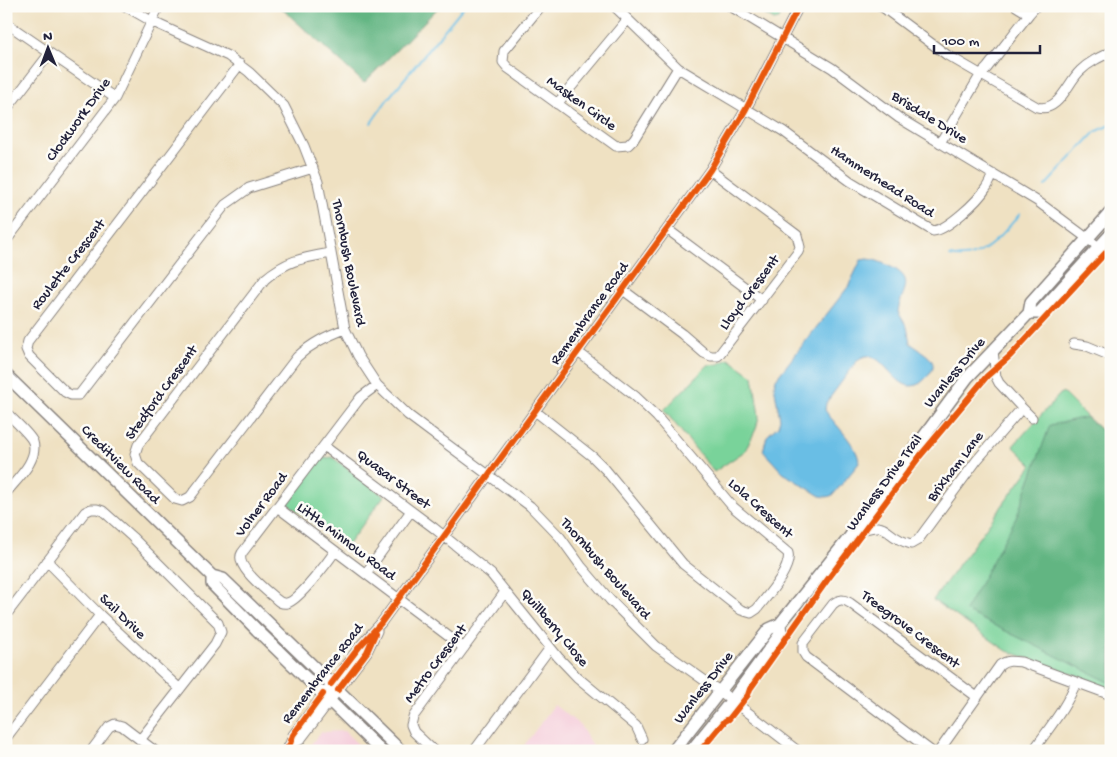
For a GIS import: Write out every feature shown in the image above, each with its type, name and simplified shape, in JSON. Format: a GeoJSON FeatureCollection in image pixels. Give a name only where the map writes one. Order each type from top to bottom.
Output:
{"type":"FeatureCollection","features":[{"type":"Feature","properties":{"kind":"main road","name":"Wanless Drive"},"geometry":{"type":"LineString","coordinates":[[674,751],[768,629],[780,624],[851,534],[967,378],[1030,312],[1031,302],[1111,212]]}},
{"type":"Feature","properties":{"kind":"main road","name":"Wanless Drive"},"geometry":{"type":"LineString","coordinates":[[1030,312],[1039,313],[1111,234]]}},
{"type":"Feature","properties":{"kind":"main road","name":"Creditview Road"},"geometry":{"type":"LineString","coordinates":[[6,375],[212,576],[223,579],[401,751]]}},
{"type":"Feature","properties":{"kind":"main road","name":"Creditview Road"},"geometry":{"type":"LineString","coordinates":[[212,576],[212,584],[381,751]]}},
{"type":"Feature","properties":{"kind":"main road","name":"Wanless Drive"},"geometry":{"type":"LineString","coordinates":[[691,751],[732,700],[781,633],[780,624]]}},
{"type":"Feature","properties":{"kind":"main road"},"geometry":{"type":"LineString","coordinates":[[388,751],[394,751]]}},
{"type":"Feature","properties":{"kind":"street","name":"Thornbush Boulevard"},"geometry":{"type":"LineString","coordinates":[[125,6],[153,22],[214,49],[240,64],[284,106],[304,146],[318,182],[345,329],[358,356],[377,385],[408,415],[530,506],[560,538],[610,600],[650,640],[798,751]]}},
{"type":"Feature","properties":{"kind":"street","name":"Clockwork Drive"},"geometry":{"type":"LineString","coordinates":[[6,241],[115,98],[160,6]]}},
{"type":"Feature","properties":{"kind":"street","name":"Masken Circle"},"geometry":{"type":"LineString","coordinates":[[541,6],[504,51],[503,62],[508,68],[616,146],[624,146],[634,139],[678,68]]}},
{"type":"Feature","properties":{"kind":"street"},"geometry":{"type":"LineString","coordinates":[[614,6],[678,68],[746,109]]}},
{"type":"Feature","properties":{"kind":"street","name":"Brisdale Drive"},"geometry":{"type":"LineString","coordinates":[[730,6],[832,68],[899,118],[1037,201],[1111,256]]}},
{"type":"Feature","properties":{"kind":"street","name":"Remembrance Road"},"geometry":{"type":"LineString","coordinates":[[288,747],[293,734],[367,652],[381,623],[398,598],[710,170],[746,109],[799,6]]}},
{"type":"Feature","properties":{"kind":"street"},"geometry":{"type":"LineString","coordinates":[[881,6],[936,47],[1038,107],[1048,108],[1056,103],[1079,72],[1092,62],[1111,52]]}},
{"type":"Feature","properties":{"kind":"street"},"geometry":{"type":"LineString","coordinates":[[1016,6],[1029,14]]}},
{"type":"Feature","properties":{"kind":"street"},"geometry":{"type":"LineString","coordinates":[[940,143],[981,74],[1036,6]]}},
{"type":"Feature","properties":{"kind":"street"},"geometry":{"type":"LineString","coordinates":[[557,104],[627,20]]}},
{"type":"Feature","properties":{"kind":"street"},"geometry":{"type":"LineString","coordinates":[[6,23],[115,98]]}},
{"type":"Feature","properties":{"kind":"street"},"geometry":{"type":"LineString","coordinates":[[6,110],[49,54]]}},
{"type":"Feature","properties":{"kind":"street","name":"Roulette Crescent"},"geometry":{"type":"LineString","coordinates":[[240,64],[28,341],[26,349],[29,356],[65,392],[71,395],[79,395],[225,205],[249,188],[313,168]]}},
{"type":"Feature","properties":{"kind":"street","name":"Hammerhead Road"},"geometry":{"type":"LineString","coordinates":[[746,109],[783,132],[862,189],[933,231],[944,228],[977,199],[986,188],[993,174]]}},
{"type":"Feature","properties":{"kind":"street","name":"Lloyd Crescent"},"geometry":{"type":"LineString","coordinates":[[623,290],[704,353],[718,356],[798,252],[800,241],[797,235],[710,170]]}},
{"type":"Feature","properties":{"kind":"street"},"geometry":{"type":"LineString","coordinates":[[667,229],[762,300]]}},
{"type":"Feature","properties":{"kind":"street","name":"Stedford Crescent"},"geometry":{"type":"LineString","coordinates":[[331,253],[286,263],[265,279],[138,445],[135,454],[138,463],[175,499],[182,501],[190,497],[297,357],[316,342],[345,329]]}},
{"type":"Feature","properties":{"kind":"street"},"geometry":{"type":"LineString","coordinates":[[1074,344],[1087,346],[1111,356]]}},
{"type":"Feature","properties":{"kind":"street"},"geometry":{"type":"LineString","coordinates":[[993,351],[996,377],[999,383],[1032,418]]}},
{"type":"Feature","properties":{"kind":"street","name":"Lola Crescent"},"geometry":{"type":"LineString","coordinates":[[535,411],[593,457],[605,469],[683,564],[741,610],[751,612],[758,609],[787,567],[789,563],[788,553],[732,506],[658,417],[635,396],[578,352]]}},
{"type":"Feature","properties":{"kind":"street","name":"Volner Road"},"geometry":{"type":"LineString","coordinates":[[335,551],[321,571],[292,600],[286,603],[281,603],[276,599],[243,568],[240,556],[361,398],[377,385]]}},
{"type":"Feature","properties":{"kind":"street","name":"Brixham Lane"},"geometry":{"type":"LineString","coordinates":[[851,534],[876,526],[882,527],[905,542],[912,544],[918,540],[977,460],[1022,408]]}},
{"type":"Feature","properties":{"kind":"street"},"geometry":{"type":"LineString","coordinates":[[6,412],[32,441],[34,451],[32,460],[6,493]]}},
{"type":"Feature","properties":{"kind":"street","name":"Quasar Street"},"geometry":{"type":"LineString","coordinates":[[324,446],[444,536]]}},
{"type":"Feature","properties":{"kind":"street","name":"Little Minnow Road"},"geometry":{"type":"LineString","coordinates":[[277,507],[464,648]]}},
{"type":"Feature","properties":{"kind":"street"},"geometry":{"type":"LineString","coordinates":[[6,615],[84,512],[91,509],[103,511],[132,537],[220,627],[219,638],[215,644],[140,740]]}},
{"type":"Feature","properties":{"kind":"street"},"geometry":{"type":"LineString","coordinates":[[366,573],[411,511]]}},
{"type":"Feature","properties":{"kind":"street","name":"Quillberry Close"},"geometry":{"type":"LineString","coordinates":[[444,536],[491,574],[550,648],[577,677],[636,726],[642,739]]}},
{"type":"Feature","properties":{"kind":"street","name":"Sail Drive"},"geometry":{"type":"LineString","coordinates":[[47,562],[148,661],[180,689]]}},
{"type":"Feature","properties":{"kind":"street","name":"Metro Crescent"},"geometry":{"type":"LineString","coordinates":[[434,751],[414,732],[411,725],[413,717],[506,592]]}},
{"type":"Feature","properties":{"kind":"street","name":"Treegrove Crescent"},"geometry":{"type":"LineString","coordinates":[[930,751],[806,657],[803,652],[803,643],[833,604],[838,600],[850,603],[977,697]]}},
{"type":"Feature","properties":{"kind":"street"},"geometry":{"type":"LineString","coordinates":[[6,738],[100,615]]}},
{"type":"Feature","properties":{"kind":"street"},"geometry":{"type":"LineString","coordinates":[[474,751],[550,648]]}},
{"type":"Feature","properties":{"kind":"street"},"geometry":{"type":"LineString","coordinates":[[939,751],[1004,662],[1011,660],[1021,662],[1111,695]]}},
{"type":"Feature","properties":{"kind":"street"},"geometry":{"type":"LineString","coordinates":[[1033,751],[1058,716],[1073,691],[1076,682]]}},
{"type":"Feature","properties":{"kind":"street"},"geometry":{"type":"LineString","coordinates":[[91,751],[109,727],[115,724],[122,726],[154,751]]}},
{"type":"Feature","properties":{"kind":"shaded area"},"geometry":{"type":"Polygon","coordinates":[[[554,705],[580,725],[595,751],[520,751],[554,705]]]}},
{"type":"Feature","properties":{"kind":"shaded area"},"geometry":{"type":"Polygon","coordinates":[[[344,731],[365,751],[305,751],[321,732],[344,731]]]}},
{"type":"Feature","properties":{"kind":"green space"},"geometry":{"type":"Polygon","coordinates":[[[279,6],[440,6],[364,83],[279,6]]]}},
{"type":"Feature","properties":{"kind":"green space"},"geometry":{"type":"Polygon","coordinates":[[[751,6],[785,6],[779,19],[774,20],[751,6]]]}},
{"type":"Feature","properties":{"kind":"green space"},"geometry":{"type":"Polygon","coordinates":[[[729,359],[753,376],[759,416],[756,429],[745,451],[714,472],[664,410],[708,365],[719,364],[729,359]]]}},
{"type":"Feature","properties":{"kind":"green space"},"geometry":{"type":"Polygon","coordinates":[[[1062,392],[1111,441],[1111,690],[1092,681],[1007,651],[933,600],[1032,465],[1013,446],[1062,392]]]}},
{"type":"Feature","properties":{"kind":"green space"},"geometry":{"type":"Polygon","coordinates":[[[1087,417],[1111,439],[1111,683],[965,611],[1016,518],[1050,425],[1087,417]]]}},
{"type":"Feature","properties":{"kind":"green space"},"geometry":{"type":"Polygon","coordinates":[[[332,457],[384,496],[346,547],[287,503],[319,459],[332,457]]]}},
{"type":"Feature","properties":{"kind":"water"},"geometry":{"type":"Polygon","coordinates":[[[861,260],[878,261],[893,268],[904,278],[906,282],[898,312],[907,327],[910,343],[927,355],[933,363],[933,368],[924,380],[914,386],[905,385],[874,358],[866,356],[857,361],[826,403],[825,410],[851,442],[858,456],[859,463],[833,495],[827,497],[820,496],[783,473],[763,451],[767,436],[778,426],[780,419],[774,385],[776,379],[848,287],[861,260]]]}},
{"type":"Feature","properties":{"kind":"waterway"},"geometry":{"type":"LineString","coordinates":[[371,123],[387,100],[464,6]]}},
{"type":"Feature","properties":{"kind":"waterway"},"geometry":{"type":"LineString","coordinates":[[1045,186],[1095,132],[1111,125]]}},
{"type":"Feature","properties":{"kind":"waterway"},"geometry":{"type":"LineString","coordinates":[[950,256],[971,256],[981,252],[998,238],[1020,214]]}},
{"type":"Feature","properties":{"kind":"cycle path"},"geometry":{"type":"LineString","coordinates":[[331,684],[360,646],[381,623],[710,170],[746,109],[799,6]]}},
{"type":"Feature","properties":{"kind":"cycle path","name":"Wanless Drive Trail"},"geometry":{"type":"LineString","coordinates":[[700,751],[748,695],[750,689],[828,579],[920,456],[987,376],[1010,356],[1111,247]]}},
{"type":"Feature","properties":{"kind":"cycle path"},"geometry":{"type":"LineString","coordinates":[[338,690],[367,652],[375,634]]}},
{"type":"Feature","properties":{"kind":"cycle path"},"geometry":{"type":"LineString","coordinates":[[285,751],[293,735],[323,694]]}}]}
